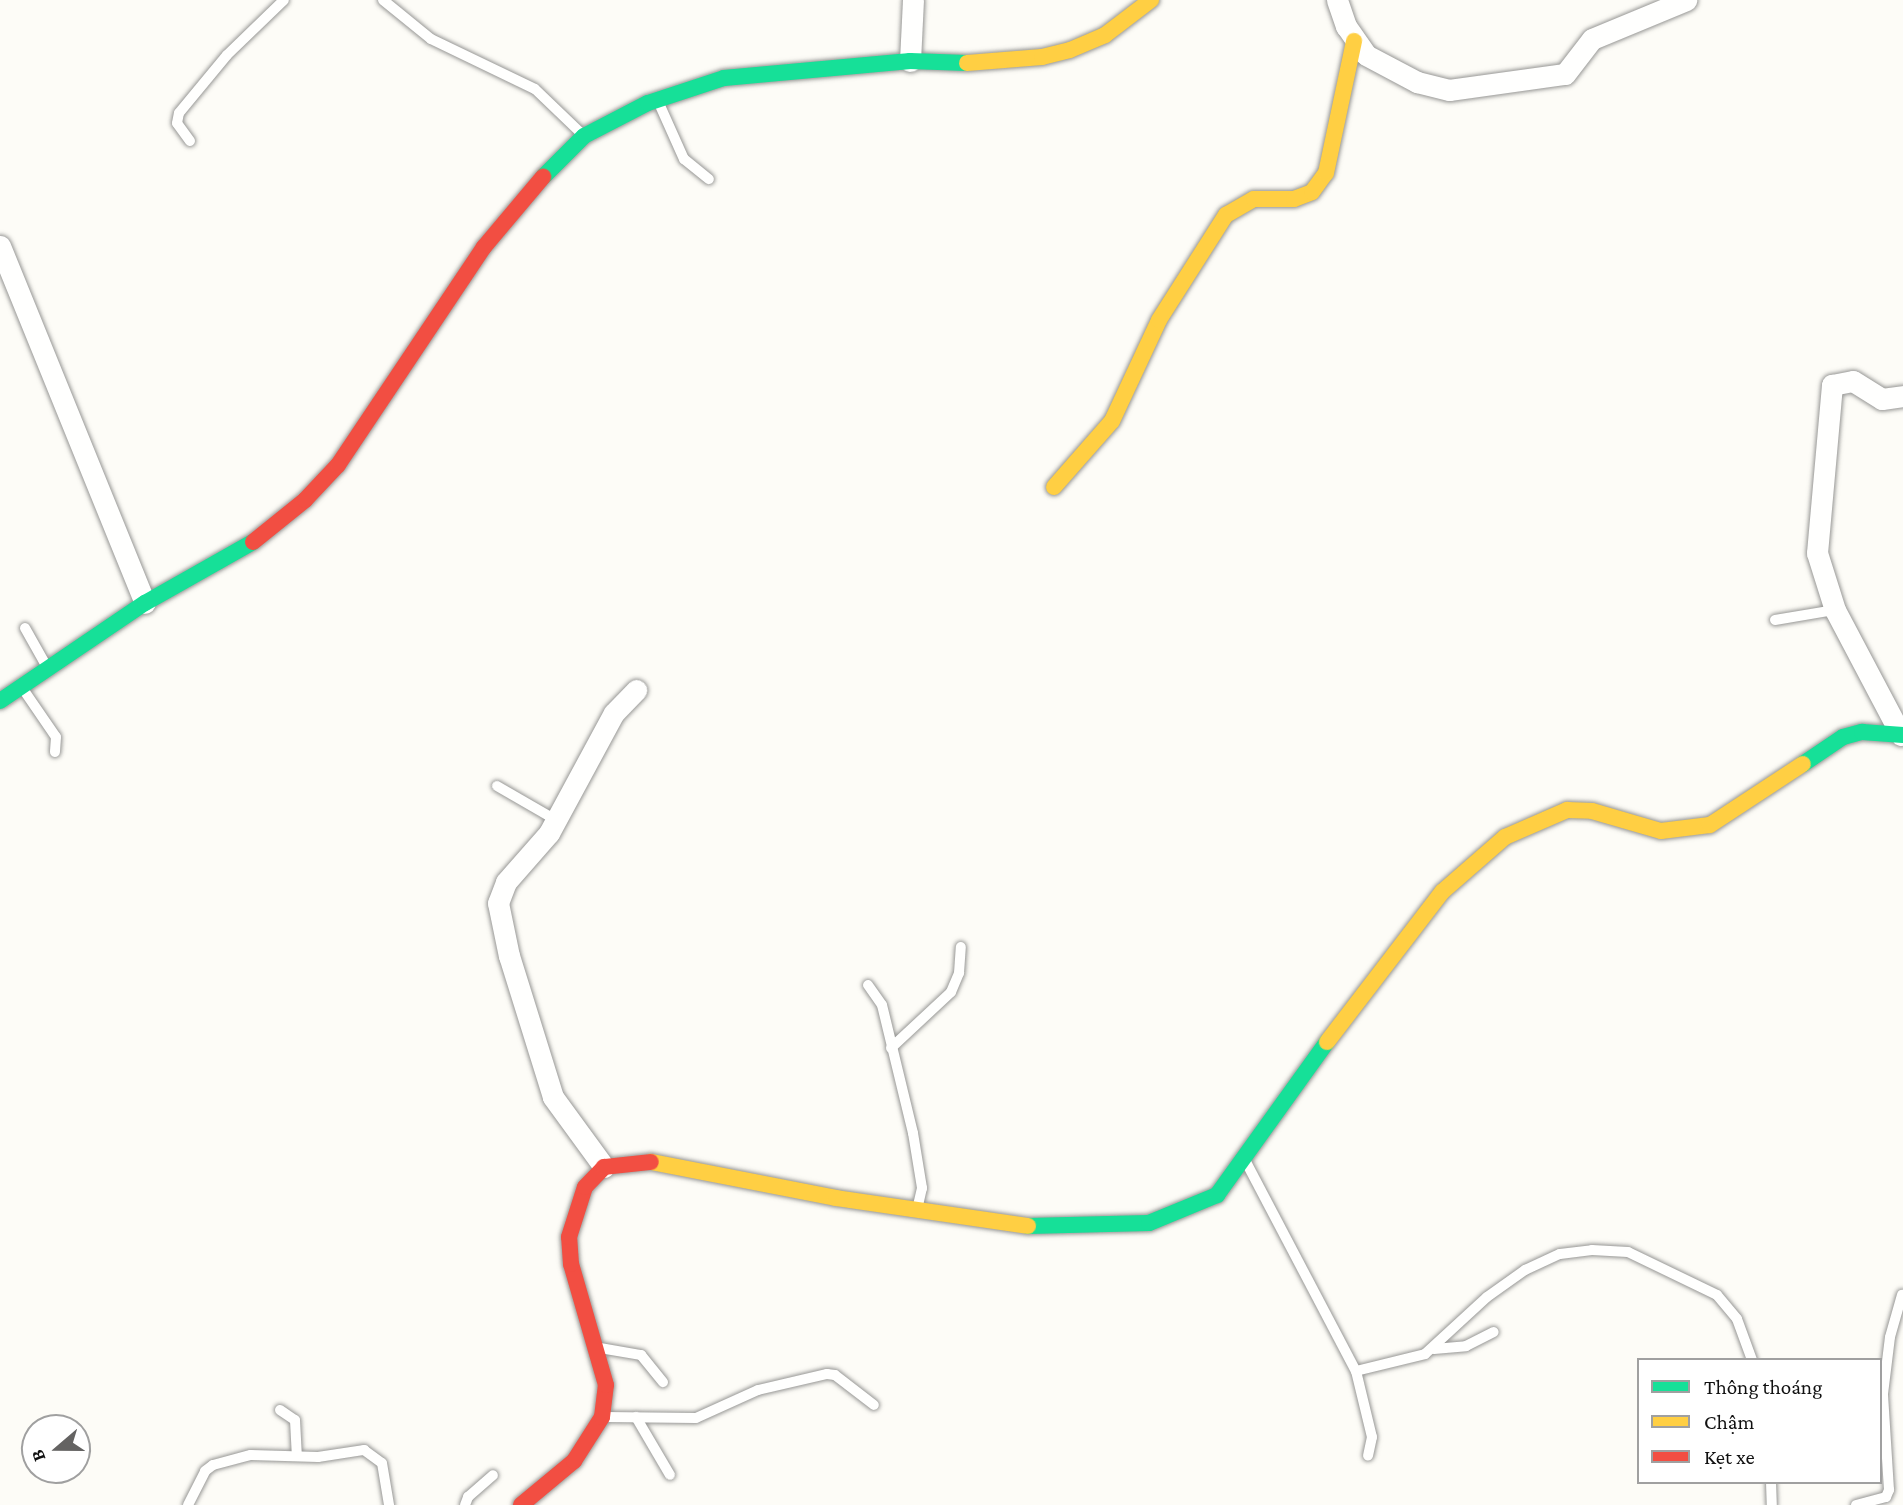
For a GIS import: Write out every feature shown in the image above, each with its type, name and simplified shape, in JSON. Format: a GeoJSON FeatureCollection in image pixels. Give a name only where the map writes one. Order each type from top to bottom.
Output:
{"type":"FeatureCollection","features":[{"type":"Feature","properties":{"kind":"street"},"geometry":{"type":"LineString","coordinates":[[911,61],[913,0]]}},
{"type":"Feature","properties":{"kind":"street"},"geometry":{"type":"LineString","coordinates":[[8,691],[48,670],[145,603],[255,541],[322,483],[484,247],[525,196],[584,136],[657,100],[724,78],[911,61],[950,64],[1070,50],[1105,35],[1151,0]]}},
{"type":"Feature","properties":{"kind":"street"},"geometry":{"type":"LineString","coordinates":[[1337,0],[1354,41],[1366,55],[1417,82],[1441,90],[1485,87],[1565,74],[1592,39],[1686,0]]}},
{"type":"Feature","properties":{"kind":"street"},"geometry":{"type":"LineString","coordinates":[[1054,486],[1112,421],[1159,320],[1226,215],[1254,199],[1294,199],[1312,192],[1326,173],[1354,41]]}},
{"type":"Feature","properties":{"kind":"street"},"geometry":{"type":"LineString","coordinates":[[0,246],[145,603]]}},
{"type":"Feature","properties":{"kind":"street"},"geometry":{"type":"LineString","coordinates":[[1902,735],[1835,610],[1817,553],[1828,393],[1832,385],[1853,382],[1882,399],[1903,396]]}},
{"type":"Feature","properties":{"kind":"street"},"geometry":{"type":"LineString","coordinates":[[604,1167],[553,1097],[499,915],[498,903],[506,882],[556,820],[599,737],[636,690]]}},
{"type":"Feature","properties":{"kind":"street"},"geometry":{"type":"LineString","coordinates":[[521,1505],[574,1461],[602,1416],[606,1385],[571,1264],[569,1237],[585,1187],[604,1167],[644,1161],[682,1165],[916,1213],[1005,1226],[1149,1223],[1217,1195],[1441,892],[1505,837],[1538,819],[1567,810],[1592,811],[1661,831],[1710,825],[1843,737],[1862,732],[1902,735]]}},
{"type":"Feature","properties":{"kind":"lane"},"geometry":{"type":"LineString","coordinates":[[190,141],[177,124],[179,113],[227,55],[284,0]]}},
{"type":"Feature","properties":{"kind":"lane"},"geometry":{"type":"LineString","coordinates":[[383,0],[431,39],[535,89],[584,136]]}},
{"type":"Feature","properties":{"kind":"lane"},"geometry":{"type":"LineString","coordinates":[[657,100],[684,159],[709,179]]}},
{"type":"Feature","properties":{"kind":"lane"},"geometry":{"type":"LineString","coordinates":[[1775,620],[1835,610]]}},
{"type":"Feature","properties":{"kind":"lane"},"geometry":{"type":"LineString","coordinates":[[25,628],[48,670]]}},
{"type":"Feature","properties":{"kind":"lane"},"geometry":{"type":"LineString","coordinates":[[8,691],[55,737],[55,752]]}},
{"type":"Feature","properties":{"kind":"lane"},"geometry":{"type":"LineString","coordinates":[[498,786],[556,820]]}},
{"type":"Feature","properties":{"kind":"lane"},"geometry":{"type":"LineString","coordinates":[[891,1048],[951,992],[959,972],[961,947]]}},
{"type":"Feature","properties":{"kind":"lane"},"geometry":{"type":"LineString","coordinates":[[868,985],[882,1004],[920,1170],[916,1213]]}},
{"type":"Feature","properties":{"kind":"lane"},"geometry":{"type":"LineString","coordinates":[[1244,1157],[1356,1371],[1372,1437],[1368,1456]]}},
{"type":"Feature","properties":{"kind":"lane"},"geometry":{"type":"LineString","coordinates":[[1434,1349],[1487,1297],[1525,1270],[1560,1254],[1592,1250],[1628,1252],[1717,1295],[1737,1319],[1751,1358]]}},
{"type":"Feature","properties":{"kind":"lane"},"geometry":{"type":"LineString","coordinates":[[1856,1505],[1886,1497],[1889,1490],[1882,1394],[1887,1350],[1902,1295]]}},
{"type":"Feature","properties":{"kind":"lane"},"geometry":{"type":"LineString","coordinates":[[1356,1371],[1434,1349],[1466,1346],[1494,1332]]}},
{"type":"Feature","properties":{"kind":"lane"},"geometry":{"type":"LineString","coordinates":[[595,1347],[631,1350],[663,1382]]}},
{"type":"Feature","properties":{"kind":"lane"},"geometry":{"type":"LineString","coordinates":[[602,1416],[705,1416],[758,1390],[827,1374],[835,1375],[874,1405]]}},
{"type":"Feature","properties":{"kind":"lane"},"geometry":{"type":"LineString","coordinates":[[280,1410],[295,1420],[297,1454]]}},
{"type":"Feature","properties":{"kind":"lane"},"geometry":{"type":"LineString","coordinates":[[636,1417],[670,1475]]}},
{"type":"Feature","properties":{"kind":"lane"},"geometry":{"type":"LineString","coordinates":[[188,1505],[205,1471],[213,1465],[251,1455],[297,1454],[318,1457],[364,1450],[374,1456],[386,1473],[389,1505]]}},
{"type":"Feature","properties":{"kind":"lane"},"geometry":{"type":"LineString","coordinates":[[465,1505],[468,1497],[493,1475]]}},
{"type":"Feature","properties":{"kind":"lane"},"geometry":{"type":"LineString","coordinates":[[1770,1484],[1772,1505]]}},
{"type":"Feature","properties":{"kind":"traffic: fast"},"geometry":{"type":"LineString","coordinates":[[543,177],[584,136],[648,103],[724,78],[910,61],[967,63]]}},
{"type":"Feature","properties":{"kind":"traffic: fast"},"geometry":{"type":"LineString","coordinates":[[0,701],[145,603],[253,542]]}},
{"type":"Feature","properties":{"kind":"traffic: fast"},"geometry":{"type":"LineString","coordinates":[[1803,764],[1843,737],[1862,732],[1903,735]]}},
{"type":"Feature","properties":{"kind":"traffic: fast"},"geometry":{"type":"LineString","coordinates":[[1028,1226],[1149,1223],[1217,1195],[1327,1042]]}},
{"type":"Feature","properties":{"kind":"traffic: slow"},"geometry":{"type":"LineString","coordinates":[[967,63],[1042,57],[1070,50],[1105,35],[1151,0]]}},
{"type":"Feature","properties":{"kind":"traffic: slow"},"geometry":{"type":"LineString","coordinates":[[1054,487],[1112,421],[1159,320],[1226,215],[1254,199],[1294,199],[1312,192],[1326,173],[1354,41]]}},
{"type":"Feature","properties":{"kind":"traffic: slow"},"geometry":{"type":"LineString","coordinates":[[1327,1042],[1442,892],[1505,837],[1567,810],[1592,811],[1661,831],[1710,825],[1803,764]]}},
{"type":"Feature","properties":{"kind":"traffic: slow"},"geometry":{"type":"LineString","coordinates":[[651,1162],[836,1198],[1028,1226]]}},
{"type":"Feature","properties":{"kind":"traffic: jam"},"geometry":{"type":"LineString","coordinates":[[253,542],[305,500],[338,465],[484,247],[543,177]]}},
{"type":"Feature","properties":{"kind":"traffic: jam"},"geometry":{"type":"LineString","coordinates":[[521,1505],[574,1461],[602,1417],[606,1385],[571,1264],[569,1237],[585,1187],[604,1167],[651,1162]]}}]}
